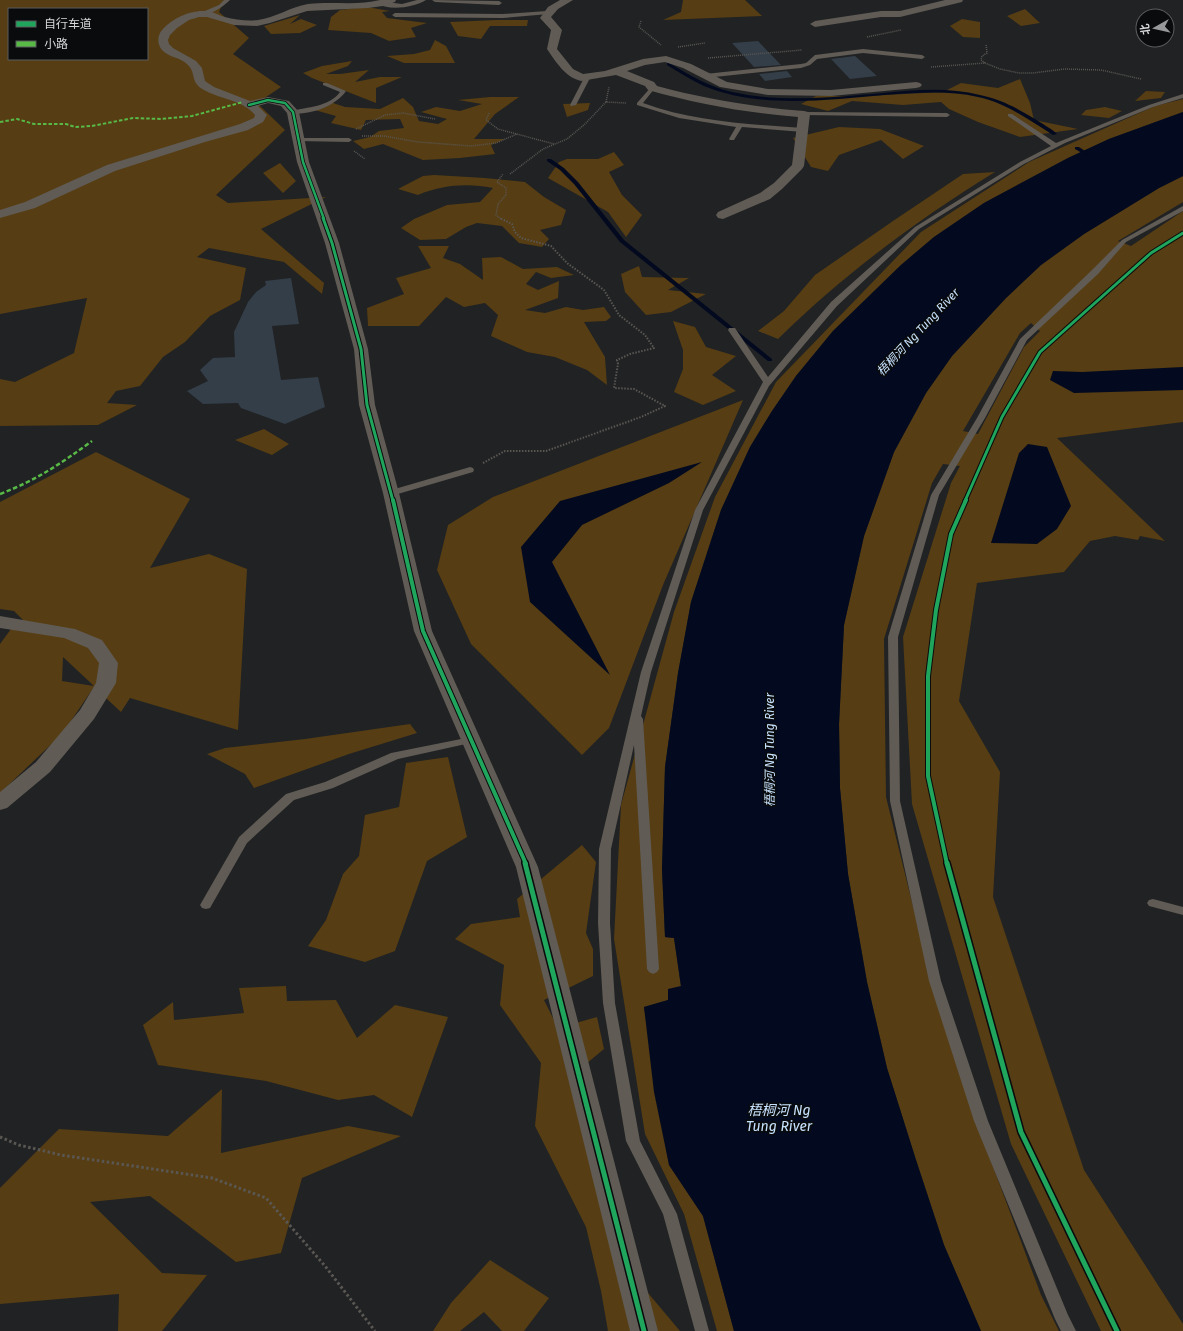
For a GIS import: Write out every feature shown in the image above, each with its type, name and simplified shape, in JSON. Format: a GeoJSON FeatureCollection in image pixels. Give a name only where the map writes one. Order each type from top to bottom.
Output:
{"type":"FeatureCollection","features":[{"type":"Feature","properties":{"kind":"street"},"geometry":{"type":"LineString","coordinates":[[0,214],[30,205],[112,168],[249,126],[259,120],[260,115],[257,110],[249,105],[203,85],[199,80],[197,70],[194,65],[187,59],[169,50],[164,43],[164,36],[172,26],[181,21],[203,14],[233,22],[259,23],[295,10],[378,3],[391,0]]}},
{"type":"Feature","properties":{"kind":"street"},"geometry":{"type":"LineString","coordinates":[[568,0],[547,13],[546,18],[557,30],[557,35],[552,49],[569,71],[576,77],[587,78],[617,71],[665,54],[724,85],[742,89],[803,94],[916,85]]}},
{"type":"Feature","properties":{"kind":"street"},"geometry":{"type":"LineString","coordinates":[[815,24],[881,14],[900,14],[958,0]]}},
{"type":"Feature","properties":{"kind":"street"},"geometry":{"type":"LineString","coordinates":[[617,71],[650,84],[652,88],[694,100],[734,107],[804,114],[798,166],[778,186],[765,196],[723,215]]}},
{"type":"Feature","properties":{"kind":"street"},"geometry":{"type":"LineString","coordinates":[[249,105],[268,100],[286,103],[293,112],[303,162],[332,243],[361,349],[367,405],[391,493],[423,631],[527,867],[644,1331]]}},
{"type":"Feature","properties":{"kind":"street"},"geometry":{"type":"LineString","coordinates":[[0,622],[68,633],[95,644],[109,663],[106,683],[87,714],[43,767],[0,803]]}},
{"type":"Feature","properties":{"kind":"lane"},"geometry":{"type":"LineString","coordinates":[[203,14],[221,6],[227,0]]}},
{"type":"Feature","properties":{"kind":"lane"},"geometry":{"type":"LineString","coordinates":[[378,3],[402,6],[423,0]]}},
{"type":"Feature","properties":{"kind":"lane"},"geometry":{"type":"LineString","coordinates":[[435,0],[499,3]]}},
{"type":"Feature","properties":{"kind":"lane"},"geometry":{"type":"LineString","coordinates":[[395,15],[480,16],[547,13]]}},
{"type":"Feature","properties":{"kind":"lane"},"geometry":{"type":"LineString","coordinates":[[705,76],[800,66],[808,64],[816,57],[863,51],[922,57]]}},
{"type":"Feature","properties":{"kind":"lane"},"geometry":{"type":"LineString","coordinates":[[572,105],[587,78]]}},
{"type":"Feature","properties":{"kind":"lane"},"geometry":{"type":"LineString","coordinates":[[293,112],[318,108],[341,96],[344,91],[325,84]]}},
{"type":"Feature","properties":{"kind":"lane"},"geometry":{"type":"LineString","coordinates":[[652,88],[639,104],[660,113],[715,124],[803,130]]}},
{"type":"Feature","properties":{"kind":"lane"},"geometry":{"type":"LineString","coordinates":[[702,1331],[670,1214],[633,1141],[609,1002],[604,923],[605,849],[646,672],[699,510],[767,382],[834,304],[917,228],[1022,163],[1056,146],[1151,106],[1183,96]]}},
{"type":"Feature","properties":{"kind":"lane"},"geometry":{"type":"LineString","coordinates":[[804,114],[947,115]]}},
{"type":"Feature","properties":{"kind":"lane"},"geometry":{"type":"LineString","coordinates":[[1010,115],[1056,146]]}},
{"type":"Feature","properties":{"kind":"lane"},"geometry":{"type":"LineString","coordinates":[[732,139],[740,125]]}},
{"type":"Feature","properties":{"kind":"lane"},"geometry":{"type":"LineString","coordinates":[[299,140],[348,140]]}},
{"type":"Feature","properties":{"kind":"lane"},"geometry":{"type":"LineString","coordinates":[[1068,1331],[981,1121],[935,981],[895,801],[894,637],[935,495],[982,418],[1024,339],[1095,272],[1124,241],[1183,208]]}},
{"type":"Feature","properties":{"kind":"lane"},"geometry":{"type":"LineString","coordinates":[[732,330],[767,382]]}},
{"type":"Feature","properties":{"kind":"lane"},"geometry":{"type":"LineString","coordinates":[[391,493],[470,470]]}},
{"type":"Feature","properties":{"kind":"lane"},"geometry":{"type":"LineString","coordinates":[[638,707],[653,969]]}},
{"type":"Feature","properties":{"kind":"lane"},"geometry":{"type":"LineString","coordinates":[[206,905],[244,840],[290,796],[328,785],[345,776],[395,756],[471,740]]}},
{"type":"Feature","properties":{"kind":"lane"},"geometry":{"type":"LineString","coordinates":[[1153,903],[1183,910]]}},
{"type":"Feature","properties":{"kind":"path"},"geometry":{"type":"LineString","coordinates":[[641,20],[638,26],[665,54],[705,43]]}},
{"type":"Feature","properties":{"kind":"path"},"geometry":{"type":"LineString","coordinates":[[866,37],[907,29]]}},
{"type":"Feature","properties":{"kind":"path"},"geometry":{"type":"LineString","coordinates":[[986,44],[987,53],[982,56],[981,60],[1000,69],[1019,73],[1065,69],[1101,70],[1142,79]]}},
{"type":"Feature","properties":{"kind":"path"},"geometry":{"type":"LineString","coordinates":[[702,59],[805,50]]}},
{"type":"Feature","properties":{"kind":"path"},"geometry":{"type":"LineString","coordinates":[[930,67],[985,63]]}},
{"type":"Feature","properties":{"kind":"path"},"geometry":{"type":"LineString","coordinates":[[510,174],[543,149],[567,139],[585,124],[606,102],[639,104]]}},
{"type":"Feature","properties":{"kind":"path"},"geometry":{"type":"LineString","coordinates":[[330,140],[385,115],[403,113],[435,119]]}},
{"type":"Feature","properties":{"kind":"path"},"geometry":{"type":"LineString","coordinates":[[489,114],[486,120],[498,129],[555,144]]}},
{"type":"Feature","properties":{"kind":"path"},"geometry":{"type":"LineString","coordinates":[[365,159],[354,151],[348,140],[364,135],[384,136],[418,142],[471,146],[496,143],[517,134]]}},
{"type":"Feature","properties":{"kind":"path"},"geometry":{"type":"LineString","coordinates":[[470,470],[505,451],[546,451],[641,418],[665,406],[634,389],[614,388],[618,364],[617,360],[625,354],[654,348],[645,335],[619,315],[604,290],[567,263],[551,246],[521,238],[515,232],[512,224],[502,220],[496,214],[498,204],[506,194],[506,188],[497,182],[503,174]]}},
{"type":"Feature","properties":{"kind":"path"},"geometry":{"type":"LineString","coordinates":[[0,1137],[19,1145],[61,1155],[212,1178],[266,1198],[325,1266],[375,1331]]}},
{"type":"Feature","properties":{"kind":"shaded area"},"geometry":{"type":"Polygon","coordinates":[[[0,0],[224,0],[219,12],[249,38],[233,54],[281,87],[257,103],[285,130],[216,195],[228,203],[326,197],[261,229],[324,283],[322,294],[284,262],[209,248],[197,257],[246,268],[240,300],[210,316],[185,342],[163,357],[140,386],[116,391],[107,403],[137,405],[98,425],[0,426],[0,379],[15,382],[74,353],[87,298],[0,314],[0,0]]]}},
{"type":"Feature","properties":{"kind":"shaded area"},"geometry":{"type":"Polygon","coordinates":[[[683,0],[745,0],[762,16],[663,20],[681,12],[683,0]]]}},
{"type":"Feature","properties":{"kind":"shaded area"},"geometry":{"type":"Polygon","coordinates":[[[367,7],[390,11],[382,12],[387,18],[427,23],[411,28],[416,37],[389,41],[371,33],[328,30],[331,17],[340,10],[367,7]]]}},
{"type":"Feature","properties":{"kind":"shaded area"},"geometry":{"type":"Polygon","coordinates":[[[1025,9],[1040,23],[1021,26],[1007,16],[1025,9]]]}},
{"type":"Feature","properties":{"kind":"shaded area"},"geometry":{"type":"Polygon","coordinates":[[[300,15],[290,24],[301,19],[317,25],[300,33],[271,34],[264,26],[300,15]]]}},
{"type":"Feature","properties":{"kind":"shaded area"},"geometry":{"type":"Polygon","coordinates":[[[962,19],[980,22],[980,38],[963,37],[950,26],[962,19]]]}},
{"type":"Feature","properties":{"kind":"shaded area"},"geometry":{"type":"Polygon","coordinates":[[[528,20],[527,26],[490,26],[481,39],[458,36],[450,22],[528,20]]]}},
{"type":"Feature","properties":{"kind":"shaded area"},"geometry":{"type":"Polygon","coordinates":[[[435,40],[446,46],[455,63],[404,63],[387,56],[414,54],[430,50],[435,40]]]}},
{"type":"Feature","properties":{"kind":"shaded area"},"geometry":{"type":"Polygon","coordinates":[[[352,61],[348,66],[326,74],[340,74],[369,70],[355,82],[380,77],[402,77],[376,88],[376,103],[312,78],[303,73],[322,66],[352,61]]]}},
{"type":"Feature","properties":{"kind":"shaded area"},"geometry":{"type":"Polygon","coordinates":[[[1020,79],[1030,103],[1034,120],[1078,129],[1020,137],[978,122],[949,109],[941,102],[903,105],[852,101],[828,111],[801,104],[816,96],[866,96],[943,92],[961,83],[998,88],[1020,79]]]}},
{"type":"Feature","properties":{"kind":"shaded area"},"geometry":{"type":"Polygon","coordinates":[[[1146,91],[1165,92],[1161,98],[1135,101],[1146,91]]]}},
{"type":"Feature","properties":{"kind":"shaded area"},"geometry":{"type":"Polygon","coordinates":[[[490,97],[519,97],[495,114],[474,139],[505,139],[491,145],[495,154],[460,158],[423,160],[383,144],[364,149],[353,141],[370,137],[379,131],[404,128],[400,119],[366,120],[361,130],[331,123],[336,116],[311,109],[330,102],[345,107],[380,109],[403,98],[413,107],[419,121],[438,124],[447,119],[421,112],[436,107],[460,111],[482,104],[458,100],[490,97]]]}},
{"type":"Feature","properties":{"kind":"shaded area"},"geometry":{"type":"Polygon","coordinates":[[[1183,99],[1183,112],[1109,139],[1068,158],[984,203],[934,237],[901,265],[833,331],[796,376],[750,447],[721,510],[691,602],[678,673],[665,767],[662,869],[665,937],[674,938],[681,987],[668,1000],[644,1007],[669,1165],[703,1216],[734,1331],[717,1331],[684,1214],[645,1134],[614,939],[621,805],[674,612],[715,497],[776,382],[921,232],[1029,162],[1155,106],[1183,99]]]}},
{"type":"Feature","properties":{"kind":"shaded area"},"geometry":{"type":"Polygon","coordinates":[[[590,103],[588,110],[567,117],[563,104],[590,103]]]}},
{"type":"Feature","properties":{"kind":"shaded area"},"geometry":{"type":"Polygon","coordinates":[[[1105,107],[1122,111],[1109,118],[1081,115],[1086,110],[1105,107]]]}},
{"type":"Feature","properties":{"kind":"shaded area"},"geometry":{"type":"Polygon","coordinates":[[[839,127],[880,129],[924,146],[903,159],[881,140],[839,155],[828,171],[811,167],[793,138],[839,127]]]}},
{"type":"Feature","properties":{"kind":"shaded area"},"geometry":{"type":"Polygon","coordinates":[[[614,152],[624,165],[609,172],[622,195],[642,215],[626,237],[608,212],[548,178],[559,162],[567,159],[598,159],[614,152]]]}},
{"type":"Feature","properties":{"kind":"shaded area"},"geometry":{"type":"Polygon","coordinates":[[[280,163],[296,181],[283,193],[263,173],[280,163]]]}},
{"type":"Feature","properties":{"kind":"shaded area"},"geometry":{"type":"Polygon","coordinates":[[[995,172],[937,209],[909,229],[828,293],[778,339],[758,331],[784,311],[815,275],[963,174],[995,172]]]}},
{"type":"Feature","properties":{"kind":"shaded area"},"geometry":{"type":"Polygon","coordinates":[[[434,175],[525,182],[544,197],[566,210],[561,225],[540,230],[549,239],[542,247],[519,243],[502,226],[477,223],[466,227],[446,239],[420,240],[401,228],[414,219],[447,205],[480,202],[493,188],[464,185],[445,187],[418,195],[398,189],[423,176],[434,175]]]}},
{"type":"Feature","properties":{"kind":"shaded area"},"geometry":{"type":"Polygon","coordinates":[[[1183,176],[1183,202],[1118,241],[1131,246],[1183,211],[1183,422],[1057,438],[1165,541],[1140,536],[1138,540],[1115,536],[1090,541],[1064,572],[977,583],[959,701],[1000,772],[993,897],[1084,1170],[1183,1324],[1183,1331],[1101,1331],[1011,1144],[912,804],[903,637],[951,483],[960,466],[943,464],[932,483],[884,639],[886,797],[928,967],[970,1105],[1041,1295],[1059,1331],[981,1331],[944,1245],[916,1160],[887,1068],[867,982],[848,874],[840,788],[839,724],[844,625],[864,536],[894,452],[926,393],[952,356],[1006,298],[1041,265],[1084,234],[1159,188],[1183,176]],[[1031,323],[1020,333],[963,431],[978,434],[1024,347],[1040,331],[1031,323]]]}},
{"type":"Feature","properties":{"kind":"shaded area"},"geometry":{"type":"Polygon","coordinates":[[[418,246],[449,246],[443,258],[460,264],[483,280],[482,258],[501,257],[523,269],[557,267],[574,275],[551,278],[536,272],[526,284],[538,290],[559,281],[558,298],[525,310],[545,313],[566,307],[583,310],[604,307],[611,317],[606,321],[584,322],[605,357],[607,385],[587,370],[555,357],[527,352],[491,336],[498,315],[485,303],[464,307],[446,297],[419,326],[368,326],[367,308],[404,294],[396,278],[431,268],[418,246]]]}},
{"type":"Feature","properties":{"kind":"shaded area"},"geometry":{"type":"Polygon","coordinates":[[[639,266],[642,277],[689,278],[668,290],[706,294],[671,312],[646,315],[625,292],[621,274],[639,266]]]}},
{"type":"Feature","properties":{"kind":"shaded area"},"geometry":{"type":"Polygon","coordinates":[[[673,321],[695,327],[706,347],[736,356],[712,375],[736,391],[703,405],[674,392],[683,369],[683,350],[673,321]]]}},
{"type":"Feature","properties":{"kind":"shaded area"},"geometry":{"type":"Polygon","coordinates":[[[743,400],[663,585],[609,728],[582,755],[471,644],[437,570],[448,525],[493,497],[743,400]]]}},
{"type":"Feature","properties":{"kind":"shaded area"},"geometry":{"type":"Polygon","coordinates":[[[264,429],[289,444],[272,455],[235,440],[264,429]]]}},
{"type":"Feature","properties":{"kind":"shaded area"},"geometry":{"type":"Polygon","coordinates":[[[96,452],[190,499],[150,568],[209,554],[247,569],[238,730],[130,698],[121,712],[94,687],[62,734],[0,793],[0,644],[11,629],[36,633],[14,611],[0,609],[0,502],[96,452]],[[63,657],[62,681],[94,686],[63,657]]]}},
{"type":"Feature","properties":{"kind":"shaded area"},"geometry":{"type":"Polygon","coordinates":[[[410,724],[417,733],[349,754],[254,788],[245,774],[207,754],[225,748],[305,739],[410,724]]]}},
{"type":"Feature","properties":{"kind":"shaded area"},"geometry":{"type":"Polygon","coordinates":[[[448,757],[467,837],[427,861],[395,951],[365,962],[308,946],[326,920],[343,874],[359,856],[365,815],[399,807],[406,763],[448,757]]]}},
{"type":"Feature","properties":{"kind":"shaded area"},"geometry":{"type":"Polygon","coordinates":[[[582,845],[596,862],[586,933],[593,949],[593,976],[544,1000],[558,1028],[597,1017],[604,1049],[586,1064],[643,1287],[680,1331],[608,1331],[601,1291],[586,1227],[535,1126],[541,1063],[500,1005],[504,965],[455,939],[471,924],[520,917],[517,899],[582,845]]]}},
{"type":"Feature","properties":{"kind":"shaded area"},"geometry":{"type":"Polygon","coordinates":[[[286,986],[287,1001],[336,1000],[357,1038],[395,1005],[448,1017],[412,1117],[374,1095],[338,1100],[266,1081],[158,1065],[143,1025],[173,1002],[174,1020],[244,1013],[239,988],[286,986]]]}},
{"type":"Feature","properties":{"kind":"shaded area"},"geometry":{"type":"Polygon","coordinates":[[[222,1089],[221,1153],[348,1126],[401,1136],[302,1178],[281,1253],[236,1262],[150,1196],[90,1202],[162,1273],[207,1275],[162,1331],[118,1331],[119,1294],[0,1304],[0,1188],[59,1129],[168,1136],[222,1089]]]}},
{"type":"Feature","properties":{"kind":"shaded area"},"geometry":{"type":"Polygon","coordinates":[[[490,1260],[549,1298],[524,1331],[502,1331],[484,1312],[460,1331],[433,1331],[451,1303],[490,1260]]]}},
{"type":"Feature","properties":{"kind":"water","name":"梧桐河 Ng Tung River"},"geometry":{"type":"Polygon","coordinates":[[[1183,112],[1183,176],[1159,188],[1084,234],[1041,265],[1006,298],[952,356],[926,393],[894,452],[864,536],[844,625],[839,724],[840,788],[848,874],[867,982],[887,1068],[916,1160],[944,1245],[981,1331],[734,1331],[703,1216],[669,1165],[654,1092],[644,1007],[668,1000],[668,989],[681,986],[674,938],[665,937],[662,869],[665,767],[678,673],[691,602],[721,510],[750,447],[796,376],[833,331],[901,265],[934,237],[984,203],[1068,158],[1109,139],[1183,112]]]}},
{"type":"Feature","properties":{"kind":"water"},"geometry":{"type":"Polygon","coordinates":[[[1183,367],[1183,390],[1074,393],[1050,380],[1053,371],[1082,372],[1183,367]]]}},
{"type":"Feature","properties":{"kind":"water"},"geometry":{"type":"Polygon","coordinates":[[[1028,444],[1047,447],[1071,506],[1057,529],[1037,544],[991,543],[1019,453],[1028,444]]]}},
{"type":"Feature","properties":{"kind":"water"},"geometry":{"type":"Polygon","coordinates":[[[702,462],[669,483],[582,525],[552,562],[610,675],[530,602],[521,547],[560,501],[702,462]]]}},
{"type":"Feature","properties":{"kind":"building"},"geometry":{"type":"Polygon","coordinates":[[[758,41],[781,65],[754,67],[732,43],[758,41]]]}},
{"type":"Feature","properties":{"kind":"building"},"geometry":{"type":"Polygon","coordinates":[[[855,56],[877,76],[850,79],[831,59],[855,56]]]}},
{"type":"Feature","properties":{"kind":"building"},"geometry":{"type":"Polygon","coordinates":[[[787,71],[792,77],[765,81],[759,74],[787,71]]]}},
{"type":"Feature","properties":{"kind":"building"},"geometry":{"type":"Polygon","coordinates":[[[291,278],[299,324],[272,326],[281,380],[318,377],[325,407],[285,424],[241,408],[238,403],[203,404],[187,391],[208,381],[200,370],[213,358],[235,357],[234,332],[248,302],[256,292],[266,285],[265,281],[291,278]]]}},
{"type":"Feature","properties":{"kind":"waterway"},"geometry":{"type":"LineString","coordinates":[[668,64],[705,85],[732,93],[753,97],[774,99],[818,99],[909,92],[937,91],[965,93],[991,99],[1008,106],[1024,114],[1055,134]]}},
{"type":"Feature","properties":{"kind":"waterway"},"geometry":{"type":"LineString","coordinates":[[1077,148],[1089,155]]}},
{"type":"Feature","properties":{"kind":"waterway"},"geometry":{"type":"LineString","coordinates":[[549,160],[562,169],[576,183],[622,241],[770,360]]}},
{"type":"Feature","properties":{"kind":"marked path"},"geometry":{"type":"LineString","coordinates":[[0,122],[17,119],[34,124],[66,124],[75,127],[92,126],[133,118],[161,119],[192,116],[243,102]]}},
{"type":"Feature","properties":{"kind":"marked path"},"geometry":{"type":"LineString","coordinates":[[0,494],[26,484],[56,467],[92,441]]}},
{"type":"Feature","properties":{"kind":"cycle path"},"geometry":{"type":"LineString","coordinates":[[249,105],[268,100],[285,103],[293,112],[303,162],[332,243],[361,349],[367,405],[391,493],[423,631],[527,867],[644,1331]]}},
{"type":"Feature","properties":{"kind":"cycle path"},"geometry":{"type":"LineString","coordinates":[[1117,1331],[1021,1132],[950,879],[928,776],[928,676],[936,610],[951,534],[1002,417],[1040,352],[1151,253],[1183,233]]}}]}
